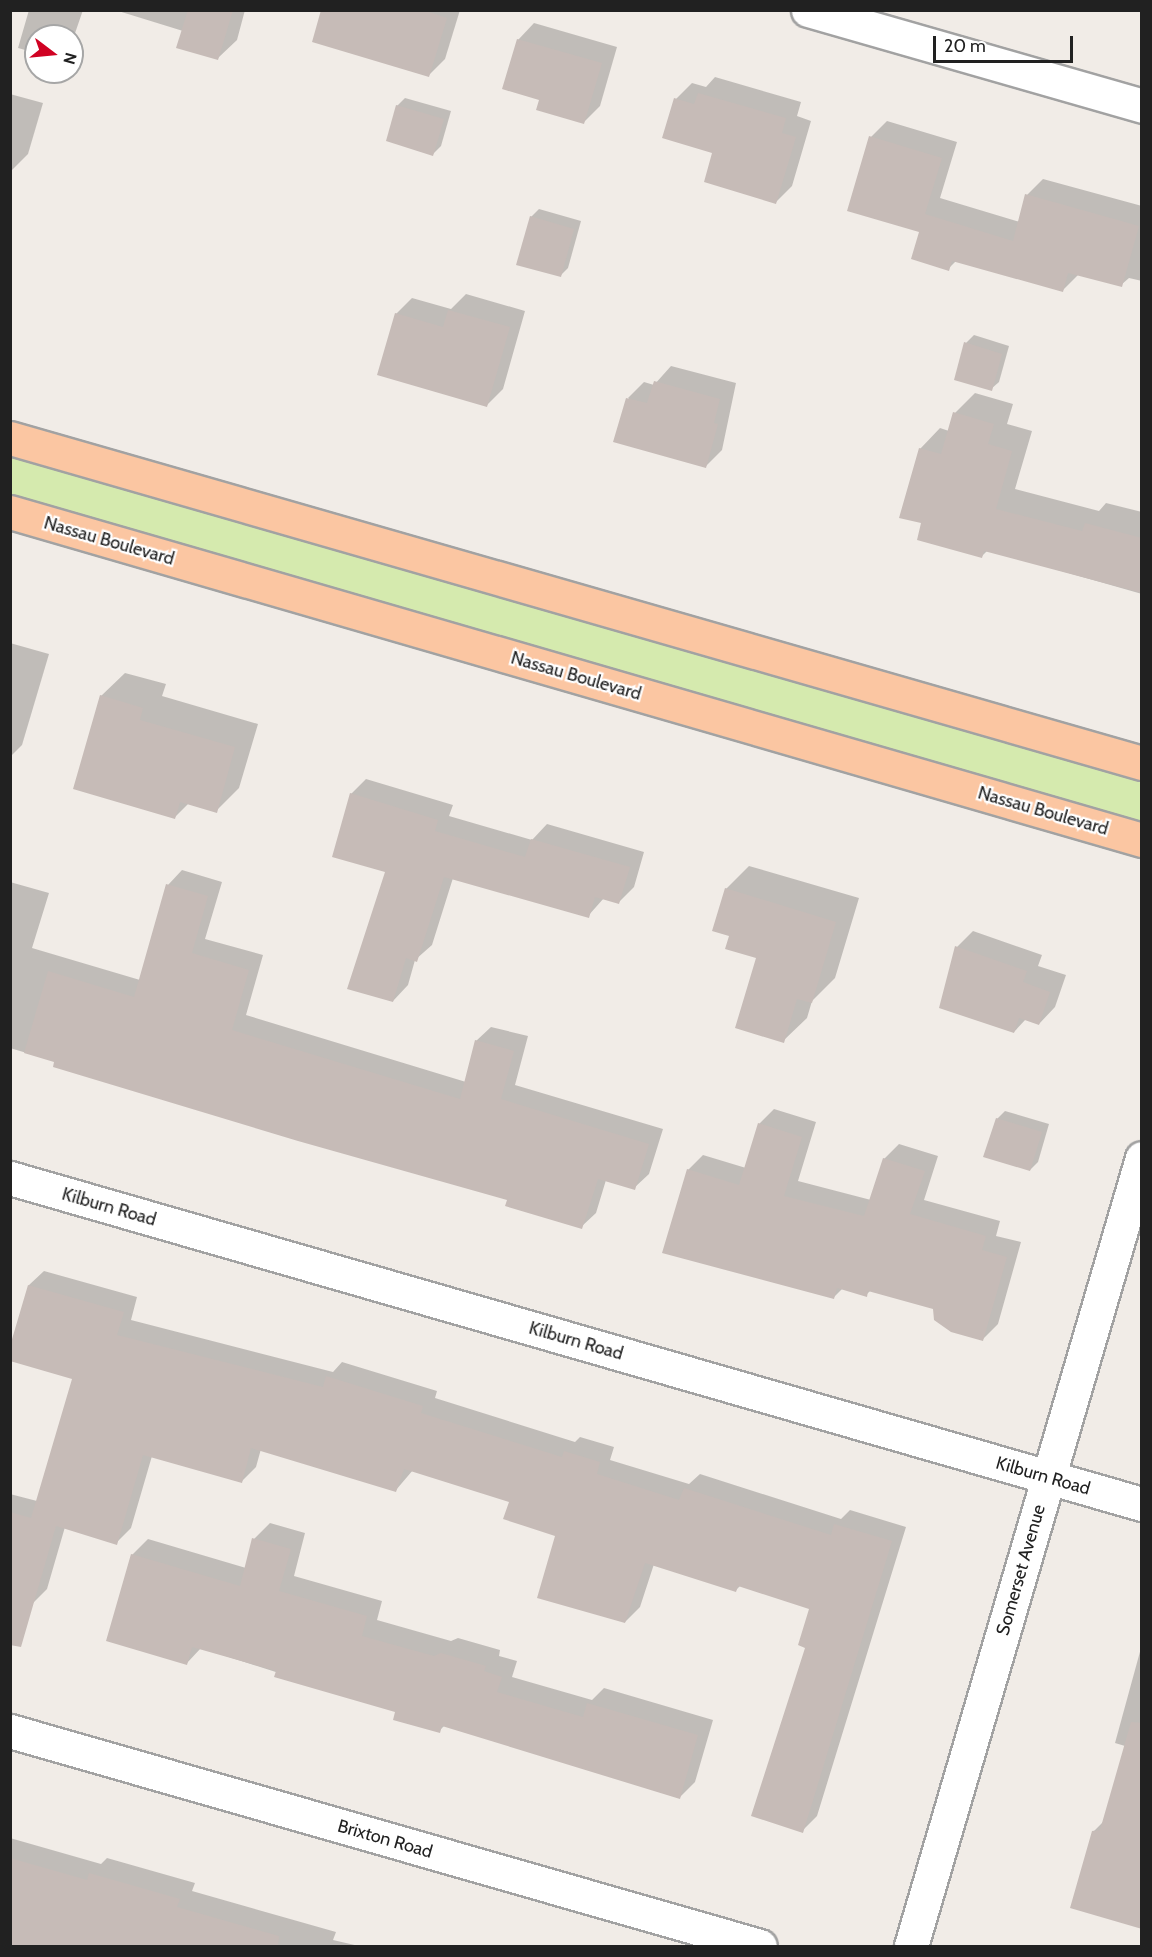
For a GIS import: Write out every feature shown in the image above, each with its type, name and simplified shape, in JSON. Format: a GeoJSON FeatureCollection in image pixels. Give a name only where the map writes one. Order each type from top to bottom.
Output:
{"type":"FeatureCollection","features":[{"type":"Feature","properties":{"kind":"main road"},"geometry":{"type":"LineString","coordinates":[[10,438],[1142,763]]}},
{"type":"Feature","properties":{"kind":"main road","name":"Nassau Boulevard"},"geometry":{"type":"LineString","coordinates":[[10,513],[1142,840]]}},
{"type":"Feature","properties":{"kind":"street"},"geometry":{"type":"LineString","coordinates":[[808,10],[1142,106]]}},
{"type":"Feature","properties":{"kind":"street","name":"Somerset Avenue"},"geometry":{"type":"LineString","coordinates":[[911,1947],[1142,1158]]}},
{"type":"Feature","properties":{"kind":"street","name":"Kilburn Road"},"geometry":{"type":"LineString","coordinates":[[10,1178],[1142,1504]]}},
{"type":"Feature","properties":{"kind":"street","name":"Brixton Road"},"geometry":{"type":"LineString","coordinates":[[10,1731],[760,1947]]}},
{"type":"Feature","properties":{"kind":"green space"},"geometry":{"type":"Polygon","coordinates":[[[10,446],[1141,770],[1141,840],[11,515],[10,446]]]}},
{"type":"Feature","properties":{"kind":"building"},"geometry":{"type":"Polygon","coordinates":[[[188,10],[233,10],[218,60],[176,48],[188,10]]]}},
{"type":"Feature","properties":{"kind":"building"},"geometry":{"type":"Polygon","coordinates":[[[321,10],[423,10],[447,18],[429,77],[312,42],[321,10]]]}},
{"type":"Feature","properties":{"kind":"building"},"geometry":{"type":"Polygon","coordinates":[[[517,39],[602,63],[584,124],[536,110],[539,100],[502,89],[517,39]]]}},
{"type":"Feature","properties":{"kind":"building"},"geometry":{"type":"Polygon","coordinates":[[[698,93],[786,118],[782,133],[796,137],[776,204],[704,182],[712,153],[662,138],[674,98],[694,104],[698,93]]]}},
{"type":"Feature","properties":{"kind":"building"},"geometry":{"type":"Polygon","coordinates":[[[396,105],[444,119],[433,156],[386,141],[396,105]]]}},
{"type":"Feature","properties":{"kind":"building"},"geometry":{"type":"Polygon","coordinates":[[[869,136],[942,158],[925,214],[1013,241],[1025,194],[1139,226],[1122,287],[1068,273],[1063,292],[952,261],[949,271],[911,259],[919,232],[847,211],[869,136]]]}},
{"type":"Feature","properties":{"kind":"building"},"geometry":{"type":"Polygon","coordinates":[[[530,216],[574,229],[561,277],[516,265],[530,216]]]}},
{"type":"Feature","properties":{"kind":"building"},"geometry":{"type":"Polygon","coordinates":[[[448,310],[510,327],[487,407],[377,375],[395,313],[443,327],[448,310]]]}},
{"type":"Feature","properties":{"kind":"building"},"geometry":{"type":"Polygon","coordinates":[[[964,342],[1002,354],[992,391],[954,380],[964,342]]]}},
{"type":"Feature","properties":{"kind":"building"},"geometry":{"type":"Polygon","coordinates":[[[654,381],[720,399],[714,423],[718,424],[706,468],[613,442],[626,398],[647,403],[654,381]]]}},
{"type":"Feature","properties":{"kind":"building"},"geometry":{"type":"Polygon","coordinates":[[[953,412],[994,424],[988,444],[1012,451],[996,509],[1082,531],[1085,523],[1142,538],[1142,593],[984,551],[982,558],[917,540],[921,523],[899,518],[919,448],[941,454],[953,412]]]}},
{"type":"Feature","properties":{"kind":"building"},"geometry":{"type":"Polygon","coordinates":[[[100,695],[143,708],[140,720],[235,747],[217,813],[180,802],[175,819],[73,789],[100,695]]]}},
{"type":"Feature","properties":{"kind":"building"},"geometry":{"type":"Polygon","coordinates":[[[350,793],[438,820],[435,831],[525,857],[531,839],[630,867],[619,904],[595,897],[589,918],[444,877],[417,962],[406,958],[393,1002],[347,989],[385,872],[332,857],[350,793]]]}},
{"type":"Feature","properties":{"kind":"building"},"geometry":{"type":"Polygon","coordinates":[[[166,884],[208,896],[192,953],[249,970],[232,1030],[460,1099],[475,1040],[514,1051],[501,1099],[649,1144],[635,1190],[598,1179],[582,1229],[505,1206],[507,1200],[298,1141],[53,1067],[54,1062],[24,1053],[48,971],[134,997],[166,884]]]}},
{"type":"Feature","properties":{"kind":"building"},"geometry":{"type":"Polygon","coordinates":[[[725,888],[836,922],[812,1003],[797,999],[784,1043],[735,1028],[756,958],[725,949],[729,936],[712,931],[725,888]]]}},
{"type":"Feature","properties":{"kind":"building"},"geometry":{"type":"Polygon","coordinates":[[[955,946],[1027,971],[1023,982],[1050,992],[1039,1025],[1019,1018],[1014,1033],[939,1008],[955,946]]]}},
{"type":"Feature","properties":{"kind":"building"},"geometry":{"type":"Polygon","coordinates":[[[996,1118],[1042,1132],[1030,1171],[983,1157],[996,1118]]]}},
{"type":"Feature","properties":{"kind":"building"},"geometry":{"type":"Polygon","coordinates":[[[758,1123],[802,1137],[784,1196],[864,1216],[883,1158],[925,1171],[910,1214],[986,1236],[982,1250],[1007,1257],[983,1341],[951,1332],[934,1320],[933,1309],[868,1291],[867,1297],[837,1288],[834,1299],[662,1253],[687,1169],[739,1185],[758,1123]]]}},
{"type":"Feature","properties":{"kind":"building"},"geometry":{"type":"Polygon","coordinates":[[[28,1285],[124,1312],[117,1335],[323,1387],[326,1376],[423,1406],[421,1413],[562,1457],[564,1451],[600,1462],[597,1474],[679,1500],[684,1488],[831,1535],[834,1524],[892,1541],[803,1833],[751,1816],[805,1648],[798,1645],[809,1609],[738,1586],[736,1592],[645,1563],[625,1623],[537,1598],[555,1536],[503,1519],[509,1502],[404,1469],[396,1492],[251,1448],[242,1483],[143,1455],[117,1545],[56,1526],[21,1647],[10,1645],[10,1512],[31,1518],[72,1379],[10,1361],[10,1346],[28,1285]]]}},
{"type":"Feature","properties":{"kind":"building"},"geometry":{"type":"Polygon","coordinates":[[[252,1538],[291,1549],[279,1591],[367,1616],[362,1636],[434,1656],[441,1653],[486,1666],[484,1671],[502,1677],[497,1692],[583,1717],[587,1703],[698,1735],[680,1799],[442,1726],[440,1733],[393,1720],[395,1712],[274,1677],[276,1671],[192,1647],[187,1665],[106,1641],[131,1554],[240,1586],[252,1538]]]}},
{"type":"Feature","properties":{"kind":"building"},"geometry":{"type":"Polygon","coordinates":[[[1131,1722],[1142,1723],[1142,1929],[1070,1908],[1092,1831],[1100,1830],[1131,1722]]]}},
{"type":"Feature","properties":{"kind":"building"},"geometry":{"type":"Polygon","coordinates":[[[10,1858],[87,1880],[89,1873],[180,1899],[177,1907],[279,1936],[278,1947],[10,1947],[10,1858]]]}}]}
